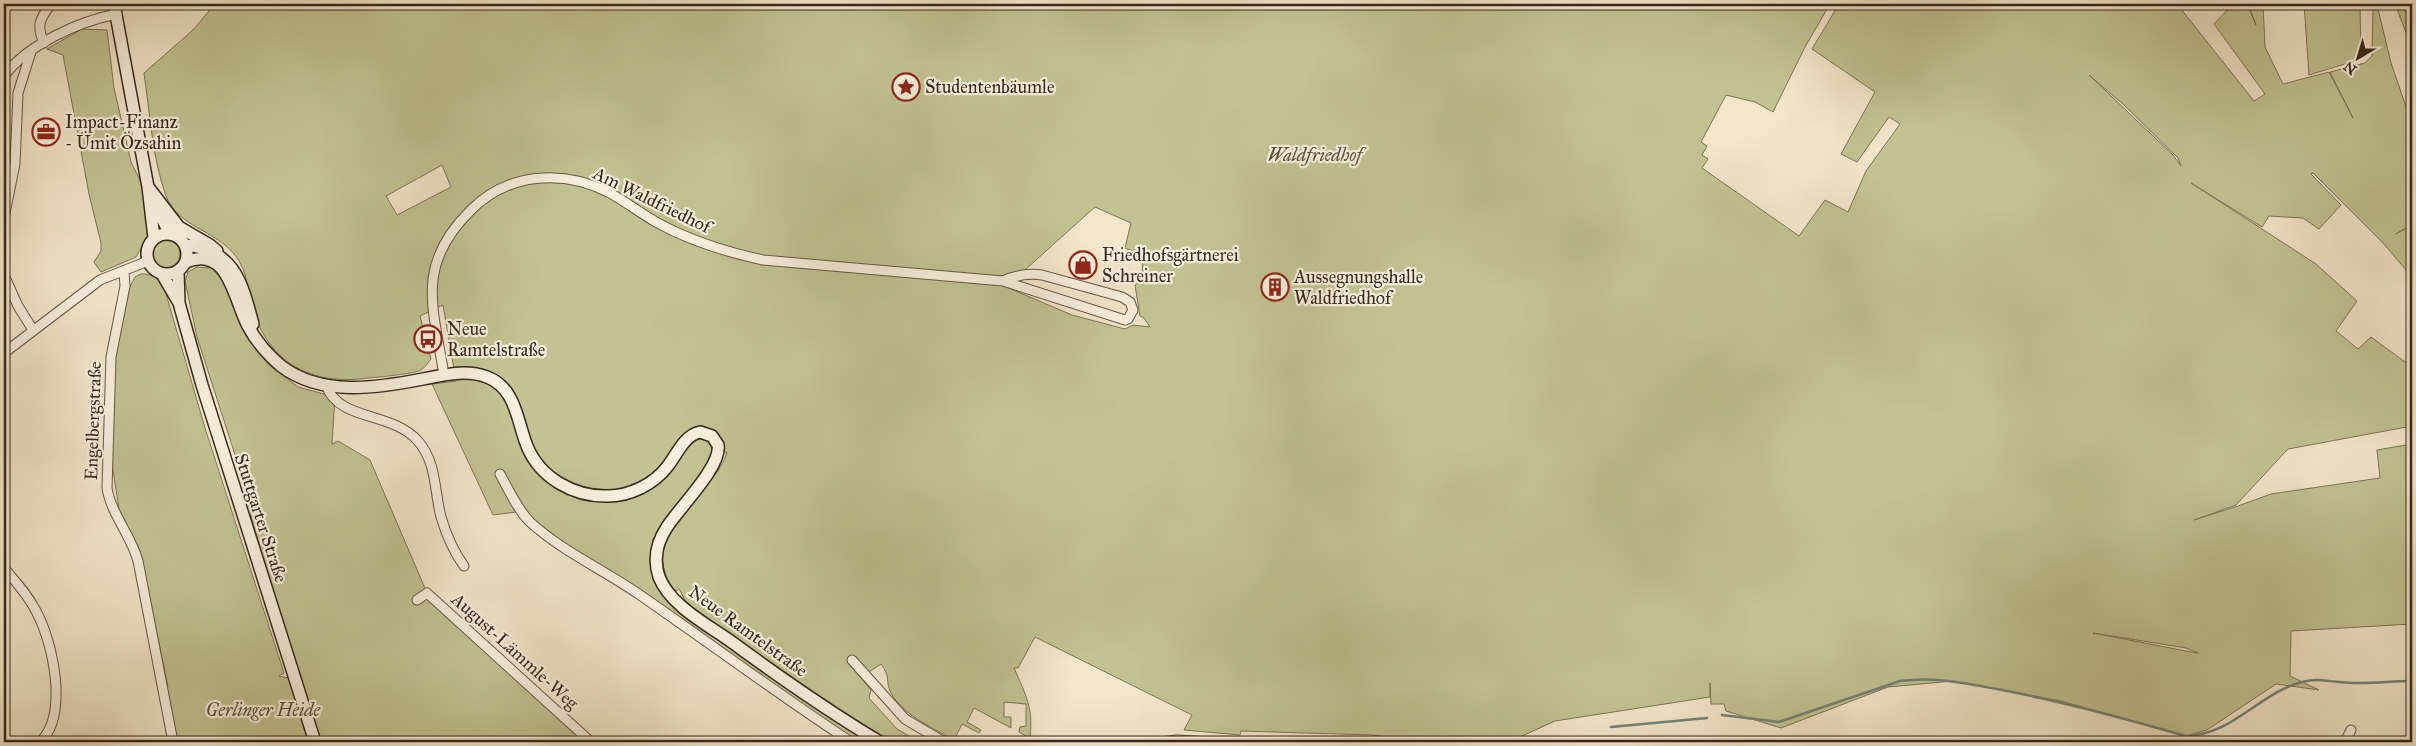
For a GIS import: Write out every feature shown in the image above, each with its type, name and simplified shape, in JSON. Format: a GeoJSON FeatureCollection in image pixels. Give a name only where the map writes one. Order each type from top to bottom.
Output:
{"type":"FeatureCollection","features":[{"type":"Feature","properties":{"kind":"main road"},"geometry":{"type":"LineString","coordinates":[[115,9],[148,187],[154,238]]}},
{"type":"Feature","properties":{"kind":"main road"},"geometry":{"type":"LineString","coordinates":[[148,187],[166,230],[179,238],[185,245],[186,262],[178,272],[170,275],[162,274],[154,269],[148,261],[148,246],[154,238],[162,234],[170,234]]}},
{"type":"Feature","properties":{"kind":"main road"},"geometry":{"type":"LineString","coordinates":[[148,187],[179,227],[210,245],[220,256]]}},
{"type":"Feature","properties":{"kind":"main road","name":"Neue Ramtelstraße"},"geometry":{"type":"LineString","coordinates":[[185,245],[220,256],[236,272],[243,287],[256,338]]}},
{"type":"Feature","properties":{"kind":"main road","name":"Neue Ramtelstraße"},"geometry":{"type":"LineString","coordinates":[[186,262],[196,259],[206,261],[223,270],[232,283],[244,318],[256,338],[268,353],[288,370],[302,378],[326,385],[355,388],[380,386],[444,375],[478,374],[491,378],[502,386],[512,401],[526,445],[539,466],[558,482],[583,494],[609,496],[635,491],[658,477],[687,439],[694,434],[703,432],[712,436],[718,445],[717,459],[670,522],[658,544],[657,566],[663,584],[676,601],[714,630],[811,698],[880,742]]}},
{"type":"Feature","properties":{"kind":"main road","name":"Stuttgarter Straße"},"geometry":{"type":"LineString","coordinates":[[178,272],[179,303],[222,452],[315,742]]}},
{"type":"Feature","properties":{"kind":"main road","name":"Stuttgarter Straße"},"geometry":{"type":"LineString","coordinates":[[162,274],[179,303]]}},
{"type":"Feature","properties":{"kind":"street"},"geometry":{"type":"LineString","coordinates":[[44,43],[39,24],[51,4]]}},
{"type":"Feature","properties":{"kind":"street"},"geometry":{"type":"LineString","coordinates":[[4,76],[18,60],[44,43],[115,9]]}},
{"type":"Feature","properties":{"kind":"street"},"geometry":{"type":"LineString","coordinates":[[4,218],[14,164],[18,93],[31,52]]}},
{"type":"Feature","properties":{"kind":"street","name":"Am Waldfriedhof"},"geometry":{"type":"LineString","coordinates":[[444,375],[431,300],[434,269],[443,245],[459,222],[475,206],[505,186],[530,178],[570,179],[607,192],[657,223],[700,243],[736,255],[763,260],[1003,281],[1115,318],[1128,319],[1133,310],[1130,302],[1122,297],[1042,275],[1014,276],[1003,281]]}},
{"type":"Feature","properties":{"kind":"street"},"geometry":{"type":"LineString","coordinates":[[4,353],[100,280],[148,261]]}},
{"type":"Feature","properties":{"kind":"street","name":"Engelbergstraße"},"geometry":{"type":"LineString","coordinates":[[124,271],[125,286],[111,357],[107,488],[111,504],[133,546],[138,561],[173,742]]}},
{"type":"Feature","properties":{"kind":"street"},"geometry":{"type":"LineString","coordinates":[[4,275],[18,306],[33,330]]}},
{"type":"Feature","properties":{"kind":"street"},"geometry":{"type":"LineString","coordinates":[[326,385],[331,397],[340,405],[394,423],[406,430],[425,450],[436,478],[441,517],[447,534],[464,566]]}},
{"type":"Feature","properties":{"kind":"street"},"geometry":{"type":"LineString","coordinates":[[500,474],[522,513],[530,522],[570,552],[639,594],[734,663],[849,742]]}},
{"type":"Feature","properties":{"kind":"street"},"geometry":{"type":"LineString","coordinates":[[4,568],[22,589],[37,612],[48,639],[55,678],[55,711],[52,727],[40,742]]}},
{"type":"Feature","properties":{"kind":"street","name":"August-Lämmle-Weg"},"geometry":{"type":"LineString","coordinates":[[417,600],[427,593],[591,742]]}},
{"type":"Feature","properties":{"kind":"street"},"geometry":{"type":"LineString","coordinates":[[852,660],[905,719],[944,742]]}},
{"type":"Feature","properties":{"kind":"street"},"geometry":{"type":"LineString","coordinates":[[2345,742],[2351,730]]}},
{"type":"Feature","properties":{"kind":"street"},"geometry":{"type":"LineString","coordinates":[[1160,742],[1177,740],[1209,742]]}},
{"type":"Feature","properties":{"kind":"green space","name":"Waldfriedhof"},"geometry":{"type":"Polygon","coordinates":[[[215,4],[1830,4],[1805,47],[1773,112],[1755,102],[1726,95],[1701,142],[1707,146],[1702,155],[1708,159],[1702,168],[1799,236],[1825,200],[1848,212],[1866,171],[1900,124],[1889,117],[1857,162],[1841,154],[1875,92],[1812,49],[1839,4],[2177,4],[2254,101],[2265,94],[2214,24],[2229,8],[2226,4],[2247,4],[2256,25],[2248,4],[2263,4],[2265,47],[2283,84],[2329,72],[2353,118],[2330,72],[2365,63],[2372,56],[2373,9],[2378,9],[2391,63],[2412,124],[2412,224],[2396,234],[2412,225],[2412,277],[2383,243],[2313,173],[2311,174],[2341,205],[2319,229],[2303,218],[2269,216],[2262,227],[2191,183],[2316,264],[2357,301],[2336,331],[2358,349],[2371,337],[2412,367],[2412,426],[2288,449],[2236,505],[2194,520],[2271,494],[2380,478],[2377,450],[2412,444],[2412,624],[2291,631],[2290,676],[2319,690],[2276,684],[2207,730],[2186,736],[2061,701],[1953,681],[1888,687],[1781,728],[1726,711],[1724,704],[1711,704],[1710,683],[1710,697],[1555,721],[1509,742],[1439,742],[1371,735],[1241,731],[1240,735],[1184,730],[1192,715],[1035,637],[1018,668],[1014,668],[1026,695],[1030,713],[1031,731],[1029,742],[1024,742],[1026,736],[1019,732],[1020,727],[1026,726],[1026,704],[1004,702],[1004,717],[1011,717],[1011,728],[974,708],[967,722],[981,730],[979,733],[962,724],[956,736],[965,742],[958,742],[921,722],[904,709],[891,693],[886,672],[881,664],[869,672],[854,657],[848,663],[871,690],[869,698],[897,729],[919,742],[890,742],[833,707],[692,607],[686,602],[679,589],[676,591],[671,585],[665,572],[663,555],[667,539],[686,509],[721,466],[727,452],[711,453],[706,465],[653,539],[650,561],[656,584],[871,742],[856,742],[570,549],[524,511],[493,515],[432,384],[456,381],[443,305],[420,316],[431,359],[422,369],[417,371],[348,380],[311,374],[295,367],[281,357],[269,343],[260,327],[252,307],[245,274],[239,261],[217,239],[179,215],[166,196],[161,181],[154,150],[144,73],[193,30],[215,4]],[[2089,75],[2173,155],[2181,166],[2178,158],[2124,105],[2089,75]],[[442,165],[386,196],[397,215],[451,187],[442,165]],[[1095,207],[1006,287],[1072,315],[1125,329],[1133,325],[1150,327],[1144,318],[1140,316],[1135,285],[1143,279],[1142,255],[1125,248],[1131,223],[1095,207]],[[2093,633],[2198,653],[2186,648],[2093,633]]]}},
{"type":"Feature","properties":{"kind":"green space"},"geometry":{"type":"Polygon","coordinates":[[[2304,4],[2360,4],[2361,59],[2309,75],[2304,4]]]}},
{"type":"Feature","properties":{"kind":"green space"},"geometry":{"type":"Polygon","coordinates":[[[2395,4],[2412,4],[2412,62],[2407,35],[2395,4]]]}},
{"type":"Feature","properties":{"kind":"green space"},"geometry":{"type":"Polygon","coordinates":[[[82,29],[107,30],[114,88],[131,162],[142,184],[150,233],[136,257],[101,272],[94,262],[101,251],[101,243],[89,194],[63,55],[47,49],[82,29]]]}},
{"type":"Feature","properties":{"kind":"green space"},"geometry":{"type":"Polygon","coordinates":[[[166,240],[176,244],[180,254],[176,264],[166,268],[156,264],[152,254],[156,244],[166,240]]]}},
{"type":"Feature","properties":{"kind":"green space"},"geometry":{"type":"Polygon","coordinates":[[[197,267],[212,268],[227,285],[246,335],[269,365],[298,387],[335,397],[332,444],[338,441],[370,460],[427,593],[591,742],[319,742],[277,617],[238,464],[197,337],[185,281],[188,272],[197,267]]]}},
{"type":"Feature","properties":{"kind":"green space","name":"Gerlinger Heide"},"geometry":{"type":"Polygon","coordinates":[[[141,274],[148,274],[154,277],[164,287],[205,428],[284,673],[279,676],[289,678],[309,742],[175,742],[165,688],[168,687],[139,548],[119,509],[112,464],[112,375],[127,293],[135,277],[141,274]]]}},
{"type":"Feature","properties":{"kind":"waterway"},"geometry":{"type":"LineString","coordinates":[[1722,715],[1779,722],[1900,681],[1926,679],[1964,683],[2025,695],[2095,711],[2186,736],[2203,734],[2218,729],[2272,695],[2302,682],[2317,680],[2349,683],[2412,681]]}},
{"type":"Feature","properties":{"kind":"waterway"},"geometry":{"type":"LineString","coordinates":[[1611,727],[1707,718]]}},
{"type":"Feature","properties":{"kind":"place","name":"Studentenbäumle"},"geometry":{"type":"Point","coordinates":[906,87]}},
{"type":"Feature","properties":{"kind":"place","name":"Impact-Finanz - Ümit Özsahin"},"geometry":{"type":"Point","coordinates":[46,132]}},
{"type":"Feature","properties":{"kind":"place","name":"Friedhofsgärtnerei Schreiner"},"geometry":{"type":"Point","coordinates":[1083,265]}},
{"type":"Feature","properties":{"kind":"place","name":"Aussegnungshalle Waldfriedhof"},"geometry":{"type":"Point","coordinates":[1275,287]}},
{"type":"Feature","properties":{"kind":"place","name":"Neue Ramtelstraße"},"geometry":{"type":"Point","coordinates":[428,339]}}]}
